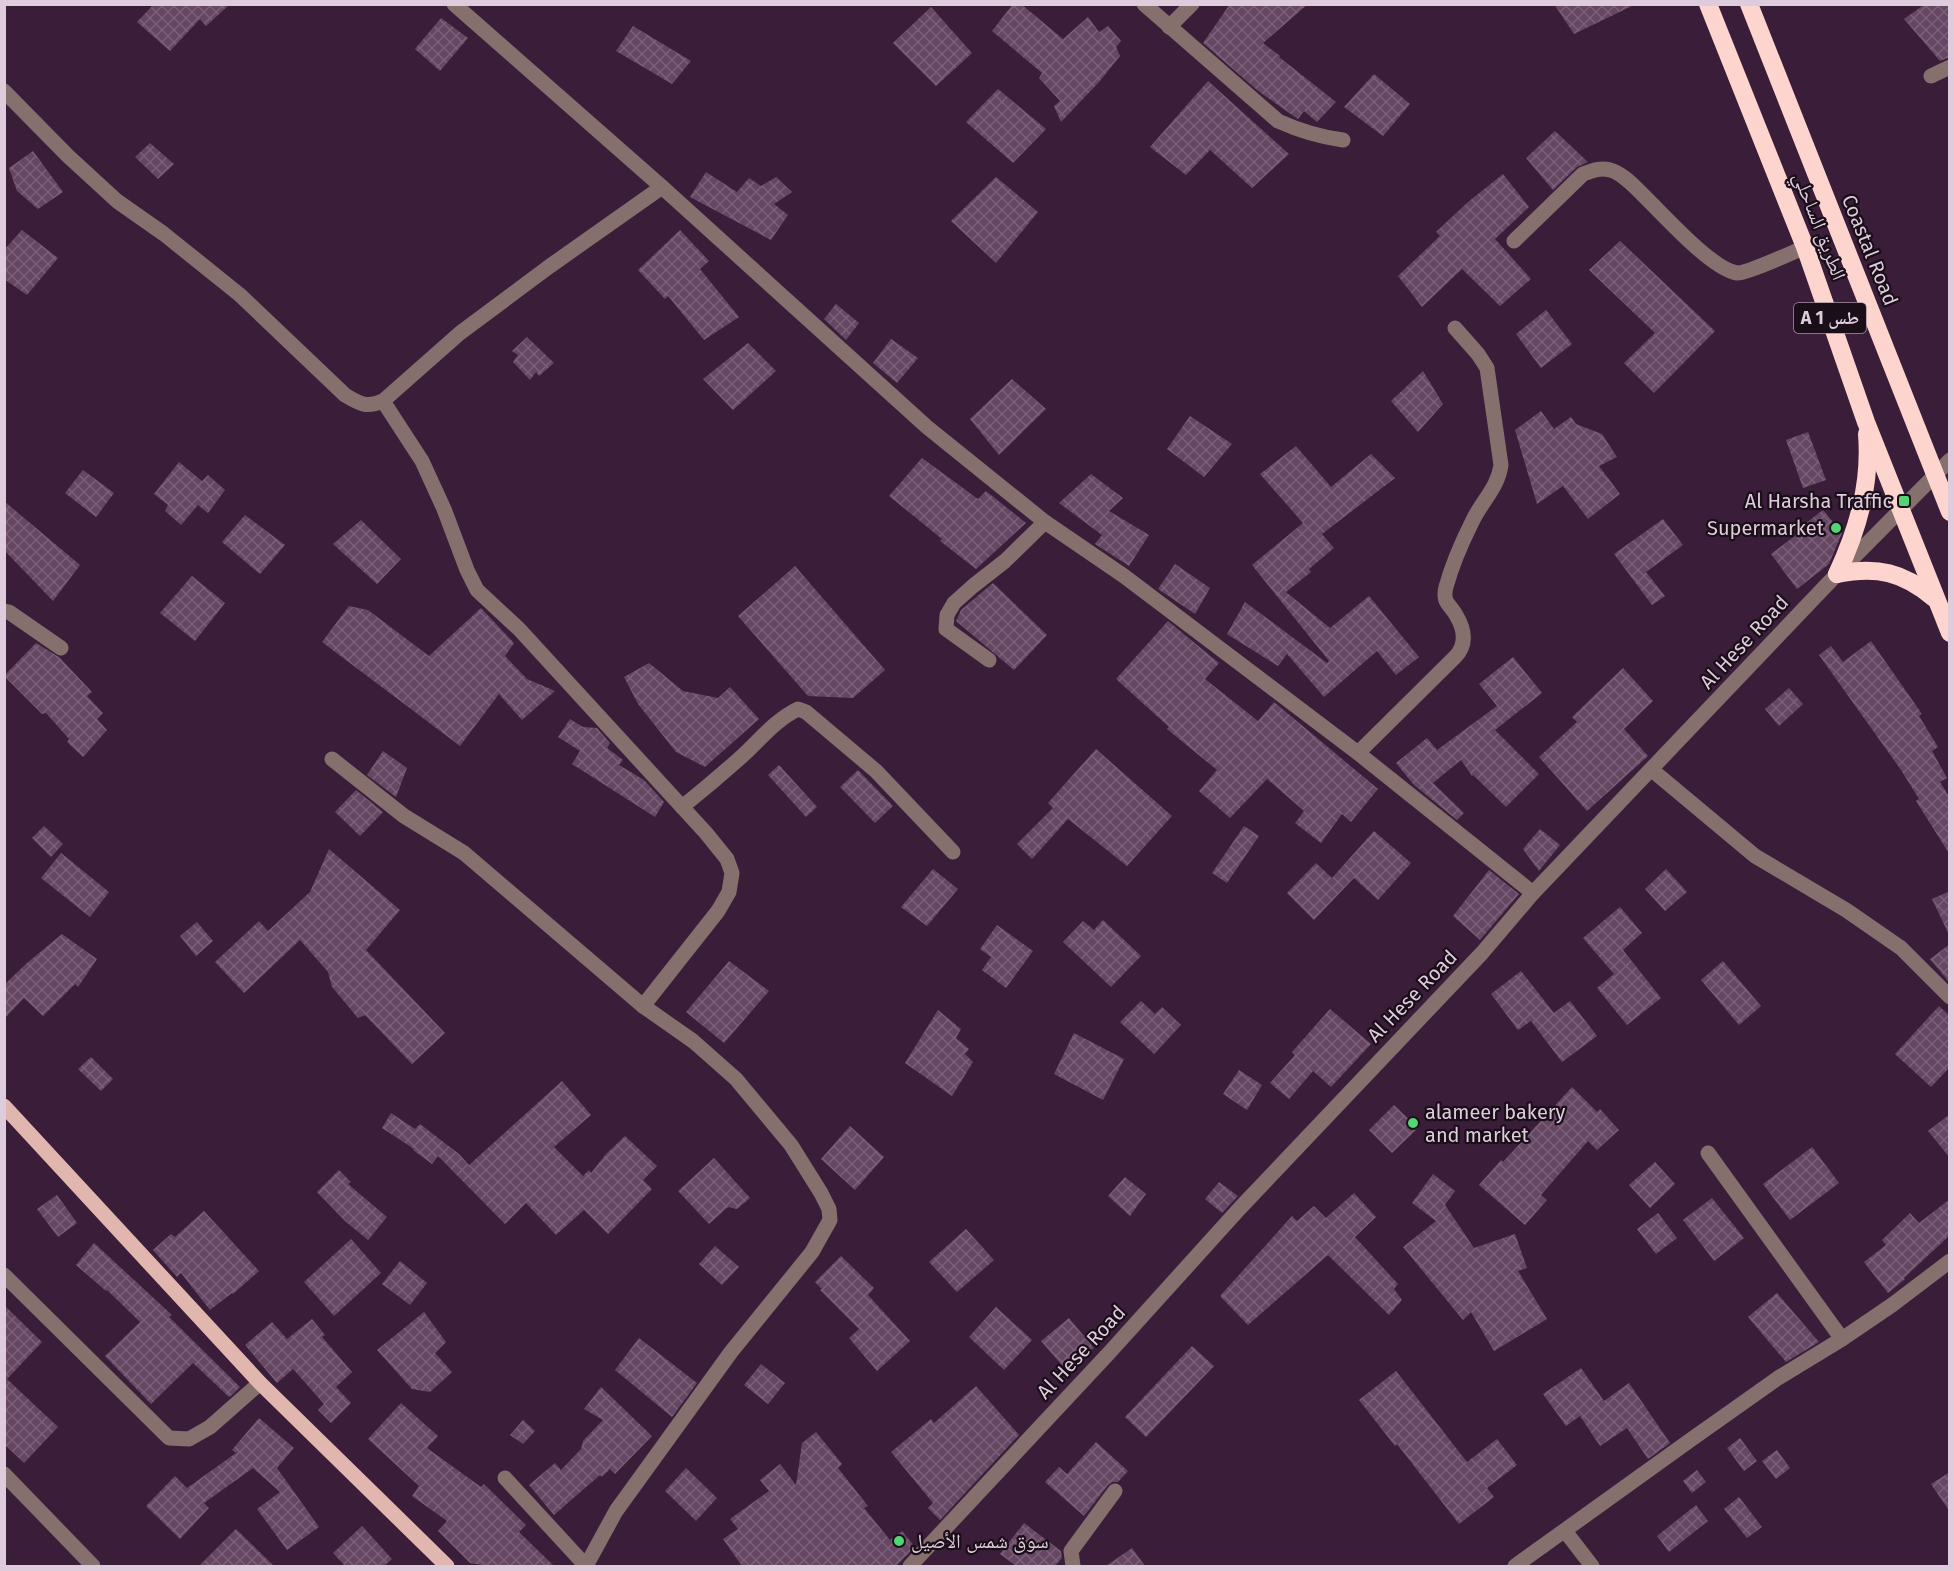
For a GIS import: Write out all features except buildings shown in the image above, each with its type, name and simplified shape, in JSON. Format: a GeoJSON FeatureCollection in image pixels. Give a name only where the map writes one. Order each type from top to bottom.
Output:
{"type":"FeatureCollection","features":[{"type":"Feature","properties":{"kind":"highway","name":"الطريق الساحلي"},"geometry":{"type":"LineString","coordinates":[[1708,4],[1805,247],[1866,422],[1902,510],[1934,598],[1950,633]]}},
{"type":"Feature","properties":{"kind":"highway","name":"Coastal Road"},"geometry":{"type":"LineString","coordinates":[[1749,4],[1950,512]]}},
{"type":"Feature","properties":{"kind":"highway"},"geometry":{"type":"LineString","coordinates":[[1837,574],[1857,526],[1864,500],[1868,457],[1866,422]]}},
{"type":"Feature","properties":{"kind":"highway"},"geometry":{"type":"LineString","coordinates":[[1837,574],[1858,570],[1889,573],[1918,585],[1934,598]]}},
{"type":"Feature","properties":{"kind":"main road"},"geometry":{"type":"LineString","coordinates":[[4,1106],[260,1383],[447,1566]]}},
{"type":"Feature","properties":{"kind":"street"},"geometry":{"type":"LineString","coordinates":[[454,4],[662,187],[927,427],[1045,522],[1124,576],[1358,753],[1533,893]]}},
{"type":"Feature","properties":{"kind":"street"},"geometry":{"type":"LineString","coordinates":[[1144,4],[1278,121],[1298,130],[1343,140]]}},
{"type":"Feature","properties":{"kind":"street"},"geometry":{"type":"LineString","coordinates":[[1169,27],[1192,4]]}},
{"type":"Feature","properties":{"kind":"street"},"geometry":{"type":"LineString","coordinates":[[1931,76],[1950,67]]}},
{"type":"Feature","properties":{"kind":"street"},"geometry":{"type":"LineString","coordinates":[[4,91],[68,156],[117,201],[164,234],[240,295],[345,395],[361,405],[372,406],[383,401],[460,333],[662,187]]}},
{"type":"Feature","properties":{"kind":"street"},"geometry":{"type":"LineString","coordinates":[[1514,241],[1583,174],[1602,169],[1609,170],[1634,186],[1705,255],[1736,273],[1747,271],[1805,247]]}},
{"type":"Feature","properties":{"kind":"street"},"geometry":{"type":"LineString","coordinates":[[1358,753],[1462,650],[1464,640],[1456,615],[1447,604],[1445,591],[1450,573],[1472,521],[1493,489],[1501,465],[1487,368],[1455,328]]}},
{"type":"Feature","properties":{"kind":"street"},"geometry":{"type":"LineString","coordinates":[[383,401],[422,461],[477,590],[519,629],[727,859],[732,873],[729,892],[718,911],[643,1006]]}},
{"type":"Feature","properties":{"kind":"street","name":"Al Hese Road"},"geometry":{"type":"LineString","coordinates":[[913,1566],[1240,1208],[1482,953],[1533,893],[1837,574],[1950,460]]}},
{"type":"Feature","properties":{"kind":"street"},"geometry":{"type":"LineString","coordinates":[[989,660],[946,629],[947,615],[954,603],[1005,561],[1045,522]]}},
{"type":"Feature","properties":{"kind":"street"},"geometry":{"type":"LineString","coordinates":[[4,611],[9,612],[61,648]]}},
{"type":"Feature","properties":{"kind":"street"},"geometry":{"type":"LineString","coordinates":[[682,807],[788,714],[798,709],[806,712],[876,771],[953,852]]}},
{"type":"Feature","properties":{"kind":"street"},"geometry":{"type":"LineString","coordinates":[[332,759],[404,816],[464,853],[643,1006],[693,1041],[736,1079],[791,1144],[829,1209],[830,1220],[812,1252],[731,1352],[615,1511],[586,1566],[506,1478]]}},
{"type":"Feature","properties":{"kind":"street"},"geometry":{"type":"LineString","coordinates":[[1652,770],[1755,856],[1846,910],[1901,948],[1950,997]]}},
{"type":"Feature","properties":{"kind":"street"},"geometry":{"type":"LineString","coordinates":[[1708,1153],[1842,1339]]}},
{"type":"Feature","properties":{"kind":"street"},"geometry":{"type":"LineString","coordinates":[[1515,1566],[1778,1378],[1892,1305],[1950,1261]]}},
{"type":"Feature","properties":{"kind":"street"},"geometry":{"type":"LineString","coordinates":[[4,1275],[170,1438],[189,1439],[210,1426],[260,1383]]}},
{"type":"Feature","properties":{"kind":"street"},"geometry":{"type":"LineString","coordinates":[[4,1474],[93,1566]]}},
{"type":"Feature","properties":{"kind":"street"},"geometry":{"type":"LineString","coordinates":[[1073,1566],[1071,1551],[1115,1491]]}},
{"type":"Feature","properties":{"kind":"street"},"geometry":{"type":"LineString","coordinates":[[1565,1531],[1593,1566]]}},
{"type":"Feature","properties":{"kind":"place","name":"Al Harsha Traffic"},"geometry":{"type":"Point","coordinates":[1904,501]}},
{"type":"Feature","properties":{"kind":"place","name":"Supermarket"},"geometry":{"type":"Point","coordinates":[1836,528]}},
{"type":"Feature","properties":{"kind":"place","name":"alameer bakery and market"},"geometry":{"type":"Point","coordinates":[1413,1123]}},
{"type":"Feature","properties":{"kind":"place","name":"سوق شمس الأصيل"},"geometry":{"type":"Point","coordinates":[899,1541]}}]}
